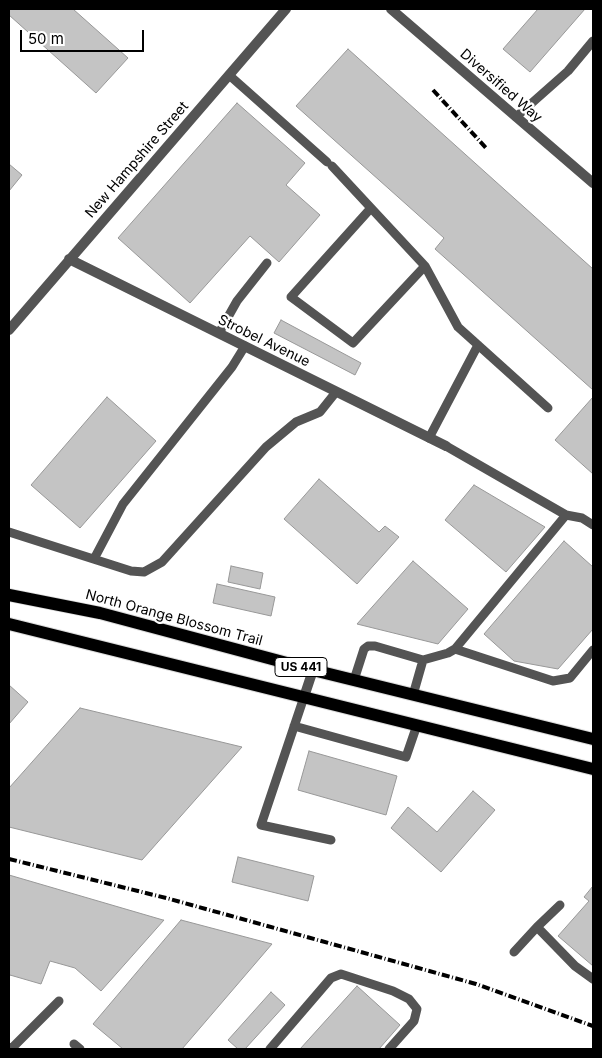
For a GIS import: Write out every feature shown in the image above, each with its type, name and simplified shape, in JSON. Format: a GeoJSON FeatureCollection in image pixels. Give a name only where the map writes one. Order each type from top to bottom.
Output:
{"type":"FeatureCollection","features":[{"type":"Feature","properties":{"kind":"main road","name":"North Orange Blossom Trail"},"geometry":{"type":"LineString","coordinates":[[9,595],[100,613],[313,670],[593,739]]}},
{"type":"Feature","properties":{"kind":"main road","name":"US 441"},"geometry":{"type":"LineString","coordinates":[[9,624],[593,768]]}},
{"type":"Feature","properties":{"kind":"street","name":"New Hampshire Street"},"geometry":{"type":"LineString","coordinates":[[9,330],[286,9]]}},
{"type":"Feature","properties":{"kind":"street","name":"Diversified Way"},"geometry":{"type":"LineString","coordinates":[[391,9],[593,183]]}},
{"type":"Feature","properties":{"kind":"street","name":"Strobel Avenue"},"geometry":{"type":"LineString","coordinates":[[69,260],[446,446]]}},
{"type":"Feature","properties":{"kind":"street"},"geometry":{"type":"LineString","coordinates":[[304,697],[313,670]]}},
{"type":"Feature","properties":{"kind":"lane"},"geometry":{"type":"LineString","coordinates":[[516,117],[568,71],[593,41]]}},
{"type":"Feature","properties":{"kind":"lane"},"geometry":{"type":"LineString","coordinates":[[228,75],[330,164],[425,266],[458,327],[548,408]]}},
{"type":"Feature","properties":{"kind":"lane"},"geometry":{"type":"LineString","coordinates":[[371,208],[291,297],[352,343],[425,266]]}},
{"type":"Feature","properties":{"kind":"lane"},"geometry":{"type":"LineString","coordinates":[[219,334],[237,301],[267,263]]}},
{"type":"Feature","properties":{"kind":"lane"},"geometry":{"type":"LineString","coordinates":[[430,438],[478,344]]}},
{"type":"Feature","properties":{"kind":"lane"},"geometry":{"type":"LineString","coordinates":[[94,559],[123,504],[232,366],[245,346]]}},
{"type":"Feature","properties":{"kind":"lane"},"geometry":{"type":"LineString","coordinates":[[9,532],[131,571],[144,572],[162,562],[266,447],[296,422],[320,412],[336,392]]}},
{"type":"Feature","properties":{"kind":"lane"},"geometry":{"type":"LineString","coordinates":[[446,446],[566,515],[582,518],[593,524]]}},
{"type":"Feature","properties":{"kind":"lane"},"geometry":{"type":"LineString","coordinates":[[354,680],[364,649],[368,646],[424,660],[444,656],[455,649],[566,515]]}},
{"type":"Feature","properties":{"kind":"lane"},"geometry":{"type":"LineString","coordinates":[[455,649],[553,682],[570,678],[593,650]]}},
{"type":"Feature","properties":{"kind":"lane"},"geometry":{"type":"LineString","coordinates":[[414,694],[424,660]]}},
{"type":"Feature","properties":{"kind":"lane"},"geometry":{"type":"LineString","coordinates":[[304,697],[261,825],[331,840]]}},
{"type":"Feature","properties":{"kind":"lane"},"geometry":{"type":"LineString","coordinates":[[294,726],[406,758],[417,725]]}},
{"type":"Feature","properties":{"kind":"lane"},"geometry":{"type":"LineString","coordinates":[[514,952],[560,905]]}},
{"type":"Feature","properties":{"kind":"lane"},"geometry":{"type":"LineString","coordinates":[[537,927],[575,966],[593,979]]}},
{"type":"Feature","properties":{"kind":"lane"},"geometry":{"type":"LineString","coordinates":[[270,1049],[331,978],[342,974],[393,991],[409,999],[417,1009],[414,1020],[389,1049]]}},
{"type":"Feature","properties":{"kind":"lane"},"geometry":{"type":"LineString","coordinates":[[10,1049],[59,1001]]}},
{"type":"Feature","properties":{"kind":"building"},"geometry":{"type":"Polygon","coordinates":[[[9,9],[73,9],[128,58],[96,93],[9,15],[9,9]]]}},
{"type":"Feature","properties":{"kind":"building"},"geometry":{"type":"Polygon","coordinates":[[[538,9],[585,9],[530,72],[503,49],[538,9]]]}},
{"type":"Feature","properties":{"kind":"building"},"geometry":{"type":"Polygon","coordinates":[[[348,49],[593,269],[593,390],[435,249],[444,238],[296,106],[348,49]]]}},
{"type":"Feature","properties":{"kind":"building"},"geometry":{"type":"Polygon","coordinates":[[[237,103],[305,163],[286,185],[320,215],[279,262],[250,236],[190,303],[118,238],[237,103]]]}},
{"type":"Feature","properties":{"kind":"building"},"geometry":{"type":"Polygon","coordinates":[[[9,164],[22,175],[9,191],[9,164]]]}},
{"type":"Feature","properties":{"kind":"building"},"geometry":{"type":"Polygon","coordinates":[[[281,320],[361,363],[355,375],[274,333],[281,320]]]}},
{"type":"Feature","properties":{"kind":"building"},"geometry":{"type":"Polygon","coordinates":[[[107,397],[156,441],[80,528],[31,485],[107,397]]]}},
{"type":"Feature","properties":{"kind":"building"},"geometry":{"type":"Polygon","coordinates":[[[593,397],[593,474],[555,440],[593,397]]]}},
{"type":"Feature","properties":{"kind":"building"},"geometry":{"type":"Polygon","coordinates":[[[319,479],[379,532],[385,526],[399,537],[357,584],[284,519],[319,479]]]}},
{"type":"Feature","properties":{"kind":"building"},"geometry":{"type":"Polygon","coordinates":[[[474,485],[545,527],[506,572],[445,520],[474,485]]]}},
{"type":"Feature","properties":{"kind":"building"},"geometry":{"type":"Polygon","coordinates":[[[564,541],[593,567],[593,629],[558,669],[514,661],[484,634],[564,541]]]}},
{"type":"Feature","properties":{"kind":"building"},"geometry":{"type":"Polygon","coordinates":[[[413,561],[468,609],[438,644],[357,624],[413,561]]]}},
{"type":"Feature","properties":{"kind":"building"},"geometry":{"type":"Polygon","coordinates":[[[231,566],[263,573],[260,589],[228,582],[231,566]]]}},
{"type":"Feature","properties":{"kind":"building"},"geometry":{"type":"Polygon","coordinates":[[[217,584],[275,597],[271,616],[213,603],[217,584]]]}},
{"type":"Feature","properties":{"kind":"building"},"geometry":{"type":"Polygon","coordinates":[[[9,685],[28,702],[9,724],[9,685]]]}},
{"type":"Feature","properties":{"kind":"building"},"geometry":{"type":"Polygon","coordinates":[[[80,708],[242,747],[142,860],[9,827],[9,788],[80,708]]]}},
{"type":"Feature","properties":{"kind":"building"},"geometry":{"type":"Polygon","coordinates":[[[309,751],[397,776],[386,815],[298,790],[309,751]]]}},
{"type":"Feature","properties":{"kind":"building"},"geometry":{"type":"Polygon","coordinates":[[[473,791],[495,810],[441,872],[391,828],[408,807],[437,832],[473,791]]]}},
{"type":"Feature","properties":{"kind":"building"},"geometry":{"type":"Polygon","coordinates":[[[238,857],[314,876],[308,901],[232,882],[238,857]]]}},
{"type":"Feature","properties":{"kind":"building"},"geometry":{"type":"Polygon","coordinates":[[[9,875],[164,920],[101,991],[75,968],[50,961],[41,984],[10,975],[9,978],[9,875]]]}},
{"type":"Feature","properties":{"kind":"building"},"geometry":{"type":"Polygon","coordinates":[[[593,886],[593,966],[558,936],[589,901],[584,897],[593,886]]]}},
{"type":"Feature","properties":{"kind":"building"},"geometry":{"type":"Polygon","coordinates":[[[181,920],[272,944],[182,1049],[123,1049],[93,1024],[181,920]]]}},
{"type":"Feature","properties":{"kind":"building"},"geometry":{"type":"Polygon","coordinates":[[[357,986],[400,1025],[379,1049],[300,1049],[357,986]]]}},
{"type":"Feature","properties":{"kind":"building"},"geometry":{"type":"Polygon","coordinates":[[[271,992],[285,1005],[245,1049],[238,1049],[228,1040],[271,992]]]}},
{"type":"Feature","properties":{"kind":"railway"},"geometry":{"type":"LineString","coordinates":[[433,90],[487,149]]}},
{"type":"Feature","properties":{"kind":"railway"},"geometry":{"type":"LineString","coordinates":[[9,859],[170,899],[476,984],[593,1026]]}}]}
